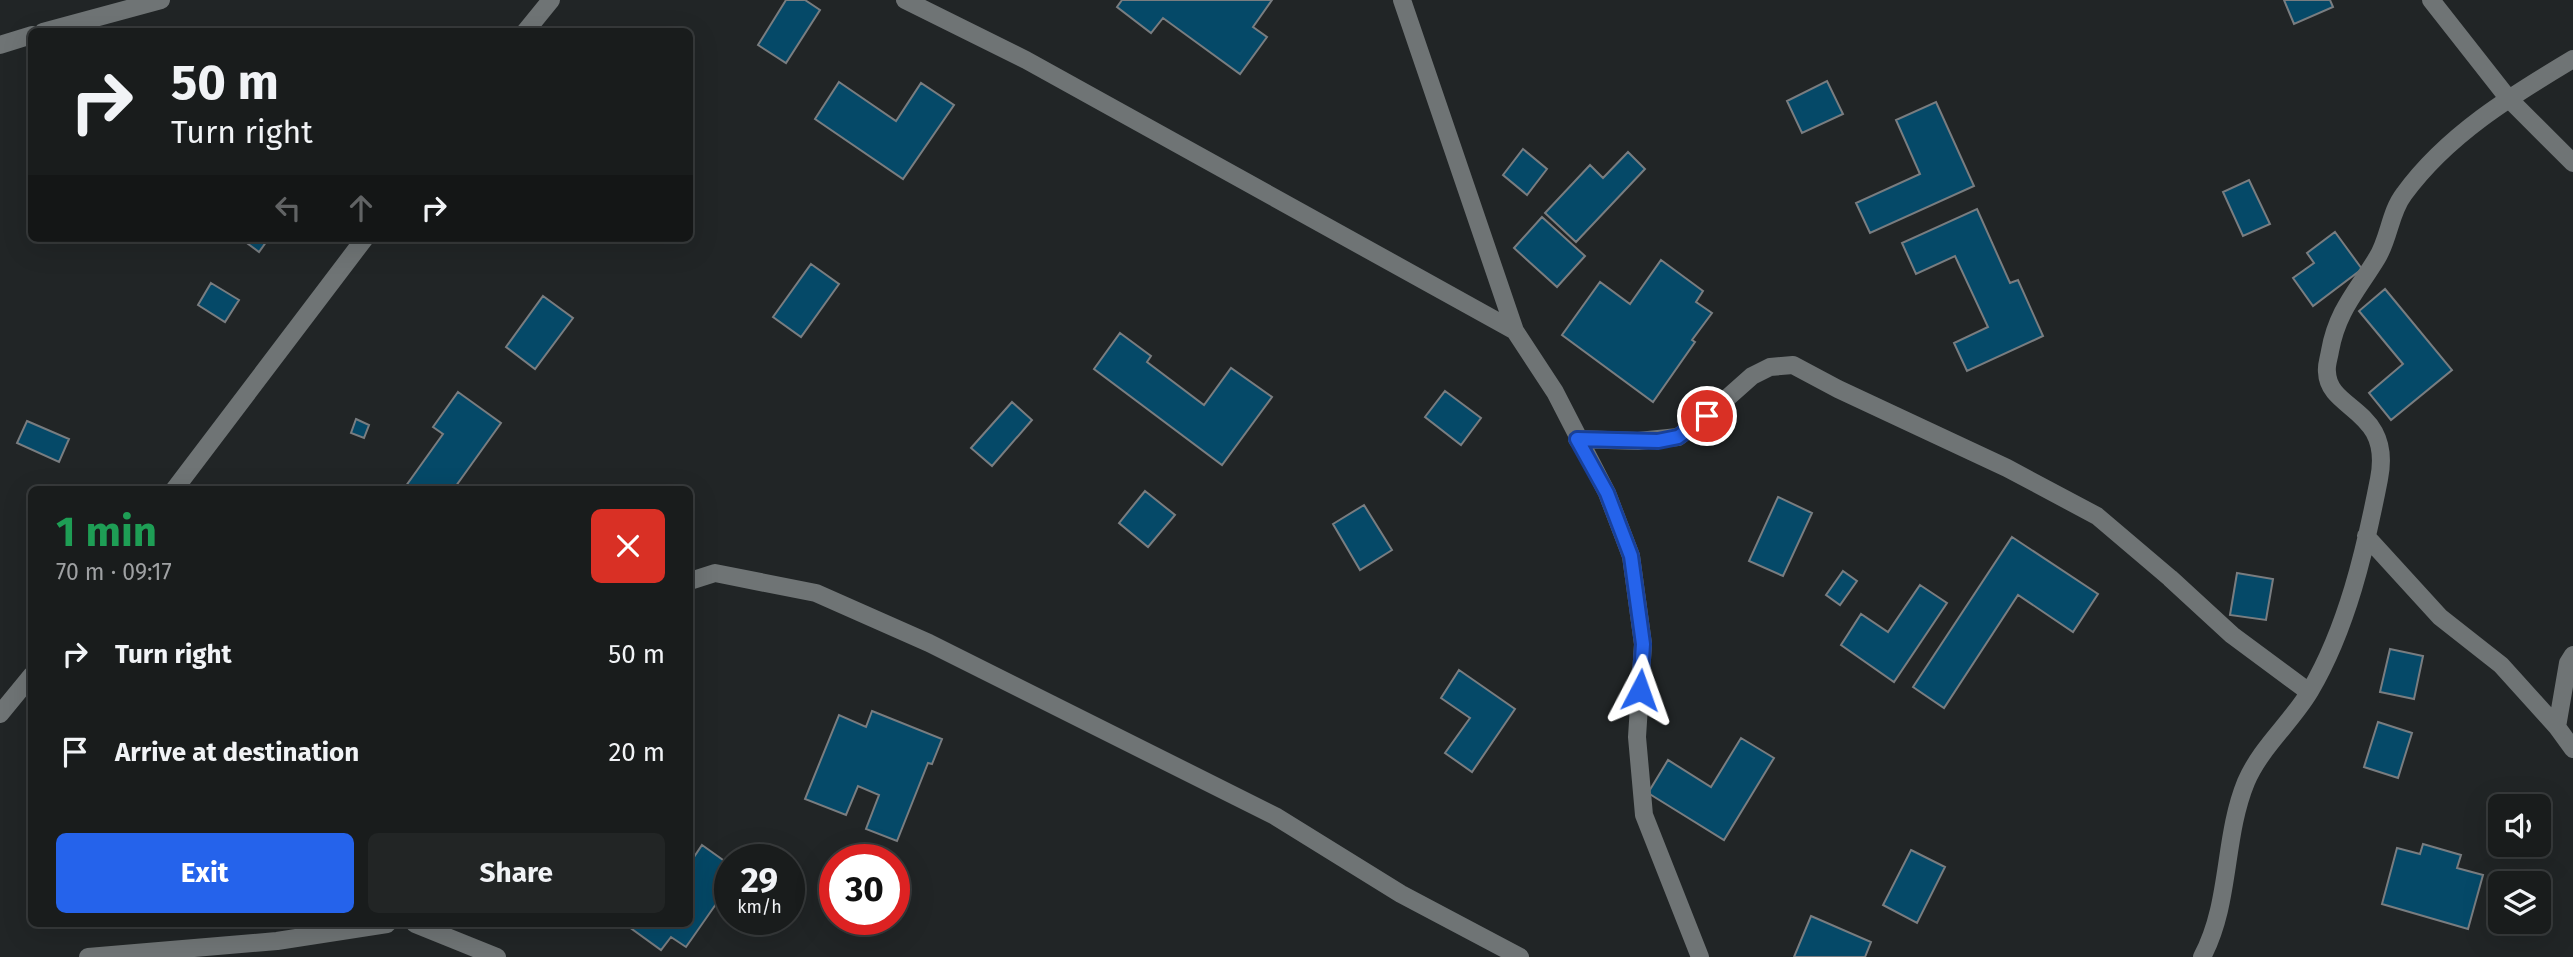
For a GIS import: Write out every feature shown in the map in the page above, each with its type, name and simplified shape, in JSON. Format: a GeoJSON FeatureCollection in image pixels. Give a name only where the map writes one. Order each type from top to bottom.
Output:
{"type":"FeatureCollection","features":[{"type":"Feature","properties":{"kind":"street"},"geometry":{"type":"LineString","coordinates":[[58,28],[161,0]]}},
{"type":"Feature","properties":{"kind":"street"},"geometry":{"type":"LineString","coordinates":[[528,28],[551,0]]}},
{"type":"Feature","properties":{"kind":"street"},"geometry":{"type":"LineString","coordinates":[[905,0],[1039,67],[1515,331]]}},
{"type":"Feature","properties":{"kind":"street"},"geometry":{"type":"LineString","coordinates":[[1402,0],[1515,331],[1555,392],[1607,493],[1631,556],[1643,644],[1637,737],[1644,815],[1700,957]]}},
{"type":"Feature","properties":{"kind":"street"},"geometry":{"type":"LineString","coordinates":[[2431,0],[2508,98],[2573,163]]}},
{"type":"Feature","properties":{"kind":"street"},"geometry":{"type":"LineString","coordinates":[[0,45],[28,36]]}},
{"type":"Feature","properties":{"kind":"street"},"geometry":{"type":"LineString","coordinates":[[2202,957],[2220,909],[2237,814],[2246,782],[2265,750],[2309,692],[2334,641],[2353,588],[2379,477],[2381,455],[2377,434],[2368,421],[2339,396],[2329,383],[2326,372],[2334,328],[2352,293],[2379,256],[2402,196],[2437,155],[2508,98],[2573,59]]}},
{"type":"Feature","properties":{"kind":"street"},"geometry":{"type":"LineString","coordinates":[[177,486],[362,242]]}},
{"type":"Feature","properties":{"kind":"street"},"geometry":{"type":"LineString","coordinates":[[1577,439],[1638,442],[1678,437],[1707,416],[1752,376],[1770,367],[1793,365],[1838,389],[2007,468],[2096,516],[2232,635],[2309,692]]}},
{"type":"Feature","properties":{"kind":"street"},"geometry":{"type":"LineString","coordinates":[[2366,536],[2440,617],[2501,666],[2557,727],[2573,749]]}},
{"type":"Feature","properties":{"kind":"street"},"geometry":{"type":"LineString","coordinates":[[693,580],[715,573],[817,593],[929,643],[1275,816],[1401,894],[1520,957]]}},
{"type":"Feature","properties":{"kind":"street"},"geometry":{"type":"LineString","coordinates":[[2557,727],[2568,663],[2573,654]]}},
{"type":"Feature","properties":{"kind":"street"},"geometry":{"type":"LineString","coordinates":[[0,715],[28,680]]}},
{"type":"Feature","properties":{"kind":"street"},"geometry":{"type":"LineString","coordinates":[[88,957],[277,941],[368,927]]}},
{"type":"Feature","properties":{"kind":"street"},"geometry":{"type":"LineString","coordinates":[[422,927],[497,957]]}},
{"type":"Feature","properties":{"kind":"building"},"geometry":{"type":"Polygon","coordinates":[[[786,0],[805,0],[820,10],[786,63],[758,45],[786,0]]]}},
{"type":"Feature","properties":{"kind":"building"},"geometry":{"type":"Polygon","coordinates":[[[1122,0],[1272,0],[1253,27],[1267,37],[1240,74],[1163,18],[1151,33],[1117,7],[1122,0]]]}},
{"type":"Feature","properties":{"kind":"building"},"geometry":{"type":"Polygon","coordinates":[[[2284,0],[2330,0],[2333,7],[2294,24],[2284,0]]]}},
{"type":"Feature","properties":{"kind":"building"},"geometry":{"type":"Polygon","coordinates":[[[1827,81],[1843,114],[1802,133],[1787,101],[1827,81]]]}},
{"type":"Feature","properties":{"kind":"building"},"geometry":{"type":"Polygon","coordinates":[[[839,82],[896,121],[921,83],[954,105],[903,179],[815,119],[839,82]]]}},
{"type":"Feature","properties":{"kind":"building"},"geometry":{"type":"Polygon","coordinates":[[[1936,102],[1974,186],[1870,233],[1856,203],[1920,174],[1896,120],[1936,102]]]}},
{"type":"Feature","properties":{"kind":"building"},"geometry":{"type":"Polygon","coordinates":[[[1523,149],[1547,169],[1527,195],[1503,175],[1523,149]]]}},
{"type":"Feature","properties":{"kind":"building"},"geometry":{"type":"Polygon","coordinates":[[[1628,152],[1645,169],[1576,242],[1545,213],[1590,165],[1603,178],[1628,152]]]}},
{"type":"Feature","properties":{"kind":"building"},"geometry":{"type":"Polygon","coordinates":[[[2249,180],[2270,224],[2243,236],[2223,192],[2249,180]]]}},
{"type":"Feature","properties":{"kind":"building"},"geometry":{"type":"Polygon","coordinates":[[[1977,209],[2010,283],[2018,280],[2043,336],[1967,371],[1954,343],[1988,327],[1955,256],[1916,274],[1902,243],[1977,209]]]}},
{"type":"Feature","properties":{"kind":"building"},"geometry":{"type":"Polygon","coordinates":[[[1542,217],[1585,256],[1557,287],[1514,248],[1542,217]]]}},
{"type":"Feature","properties":{"kind":"building"},"geometry":{"type":"Polygon","coordinates":[[[2335,232],[2362,269],[2313,306],[2293,278],[2314,263],[2307,253],[2335,232]]]}},
{"type":"Feature","properties":{"kind":"building"},"geometry":{"type":"Polygon","coordinates":[[[245,242],[266,242],[259,252],[245,242]]]}},
{"type":"Feature","properties":{"kind":"building"},"geometry":{"type":"Polygon","coordinates":[[[1661,260],[1703,291],[1696,302],[1712,313],[1653,402],[1562,335],[1600,282],[1630,304],[1661,260]]]}},
{"type":"Feature","properties":{"kind":"building"},"geometry":{"type":"Polygon","coordinates":[[[811,264],[839,284],[801,337],[773,317],[811,264]]]}},
{"type":"Feature","properties":{"kind":"building"},"geometry":{"type":"Polygon","coordinates":[[[211,283],[239,300],[225,322],[198,305],[211,283]]]}},
{"type":"Feature","properties":{"kind":"building"},"geometry":{"type":"Polygon","coordinates":[[[2385,289],[2452,370],[2391,420],[2369,393],[2403,364],[2359,311],[2385,289]]]}},
{"type":"Feature","properties":{"kind":"building"},"geometry":{"type":"Polygon","coordinates":[[[543,296],[573,318],[535,369],[506,347],[543,296]]]}},
{"type":"Feature","properties":{"kind":"building"},"geometry":{"type":"Polygon","coordinates":[[[1120,333],[1151,356],[1147,362],[1204,405],[1231,368],[1272,397],[1222,465],[1094,369],[1120,333]]]}},
{"type":"Feature","properties":{"kind":"building"},"geometry":{"type":"Polygon","coordinates":[[[1445,391],[1481,418],[1461,445],[1425,417],[1445,391]]]}},
{"type":"Feature","properties":{"kind":"building"},"geometry":{"type":"Polygon","coordinates":[[[458,392],[501,423],[456,486],[406,486],[443,434],[433,427],[458,392]]]}},
{"type":"Feature","properties":{"kind":"building"},"geometry":{"type":"Polygon","coordinates":[[[1012,402],[1032,420],[992,466],[971,448],[1012,402]]]}},
{"type":"Feature","properties":{"kind":"building"},"geometry":{"type":"Polygon","coordinates":[[[356,419],[369,425],[364,438],[351,433],[356,419]]]}},
{"type":"Feature","properties":{"kind":"building"},"geometry":{"type":"Polygon","coordinates":[[[27,421],[69,439],[59,462],[17,443],[27,421]]]}},
{"type":"Feature","properties":{"kind":"building"},"geometry":{"type":"Polygon","coordinates":[[[1145,491],[1175,515],[1148,547],[1119,523],[1145,491]]]}},
{"type":"Feature","properties":{"kind":"building"},"geometry":{"type":"Polygon","coordinates":[[[1778,497],[1812,513],[1783,576],[1749,561],[1778,497]]]}},
{"type":"Feature","properties":{"kind":"building"},"geometry":{"type":"Polygon","coordinates":[[[1364,505],[1392,550],[1360,570],[1333,524],[1364,505]]]}},
{"type":"Feature","properties":{"kind":"building"},"geometry":{"type":"Polygon","coordinates":[[[2012,537],[2098,594],[2073,632],[2018,595],[1944,708],[1913,687],[2012,537]]]}},
{"type":"Feature","properties":{"kind":"building"},"geometry":{"type":"Polygon","coordinates":[[[1843,571],[1857,581],[1840,605],[1826,595],[1843,571]]]}},
{"type":"Feature","properties":{"kind":"building"},"geometry":{"type":"Polygon","coordinates":[[[2237,573],[2273,579],[2266,620],[2230,615],[2237,573]]]}},
{"type":"Feature","properties":{"kind":"building"},"geometry":{"type":"Polygon","coordinates":[[[1920,585],[1947,603],[1894,682],[1841,645],[1861,614],[1888,632],[1920,585]]]}},
{"type":"Feature","properties":{"kind":"building"},"geometry":{"type":"Polygon","coordinates":[[[2390,649],[2423,656],[2414,699],[2380,692],[2390,649]]]}},
{"type":"Feature","properties":{"kind":"building"},"geometry":{"type":"Polygon","coordinates":[[[1459,670],[1515,709],[1472,772],[1445,753],[1470,718],[1441,698],[1459,670]]]}},
{"type":"Feature","properties":{"kind":"building"},"geometry":{"type":"Polygon","coordinates":[[[872,711],[942,739],[932,764],[928,763],[897,841],[866,829],[879,795],[858,786],[846,815],[805,799],[839,715],[866,727],[872,711]]]}},
{"type":"Feature","properties":{"kind":"building"},"geometry":{"type":"Polygon","coordinates":[[[2378,722],[2412,733],[2398,778],[2364,767],[2378,722]]]}},
{"type":"Feature","properties":{"kind":"building"},"geometry":{"type":"Polygon","coordinates":[[[1741,738],[1774,758],[1724,840],[1648,793],[1668,760],[1711,787],[1741,738]]]}},
{"type":"Feature","properties":{"kind":"building"},"geometry":{"type":"Polygon","coordinates":[[[2423,844],[2461,855],[2457,868],[2483,875],[2468,929],[2382,904],[2397,848],[2420,854],[2423,844]]]}},
{"type":"Feature","properties":{"kind":"building"},"geometry":{"type":"Polygon","coordinates":[[[702,845],[714,854],[714,907],[686,947],[671,937],[661,950],[629,927],[693,927],[693,858],[702,845]]]}},
{"type":"Feature","properties":{"kind":"building"},"geometry":{"type":"Polygon","coordinates":[[[1911,850],[1945,867],[1917,923],[1883,905],[1911,850]]]}},
{"type":"Feature","properties":{"kind":"building"},"geometry":{"type":"Polygon","coordinates":[[[1811,916],[1871,942],[1865,957],[1794,957],[1811,916]]]}},
{"type":"Feature","properties":{"kind":"route"},"geometry":{"type":"LineString","coordinates":[[1640,690],[1643,644],[1631,556],[1607,493],[1577,439],[1658,441],[1678,437],[1707,416]]}}]}
